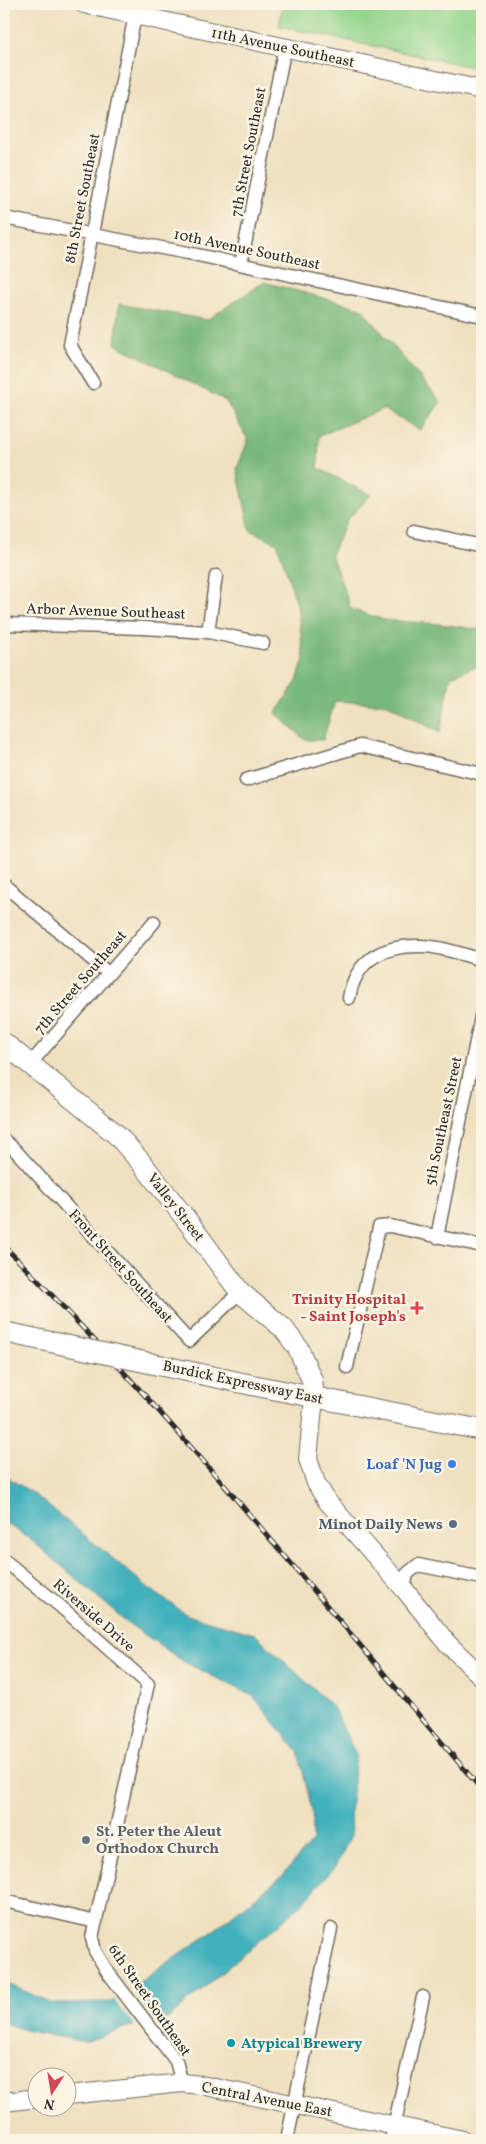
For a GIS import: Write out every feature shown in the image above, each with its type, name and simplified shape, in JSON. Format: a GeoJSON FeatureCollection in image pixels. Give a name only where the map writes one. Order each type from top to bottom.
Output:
{"type":"FeatureCollection","features":[{"type":"Feature","properties":{"kind":"main road","name":"Valley Street"},"geometry":{"type":"LineString","coordinates":[[4,1043],[117,1135],[186,1219],[240,1292],[283,1328],[298,1348],[312,1380],[314,1397]]}},
{"type":"Feature","properties":{"kind":"main road","name":"Burdick Expressway East"},"geometry":{"type":"LineString","coordinates":[[4,1332],[252,1385],[482,1430]]}},
{"type":"Feature","properties":{"kind":"street","name":"11th Avenue Southeast"},"geometry":{"type":"LineString","coordinates":[[84,4],[482,90]]}},
{"type":"Feature","properties":{"kind":"street","name":"8th Street Southeast"},"geometry":{"type":"LineString","coordinates":[[93,383],[70,345],[135,15]]}},
{"type":"Feature","properties":{"kind":"street","name":"7th Street Southeast"},"geometry":{"type":"LineString","coordinates":[[242,264],[286,47]]}},
{"type":"Feature","properties":{"kind":"street","name":"10th Avenue Southeast"},"geometry":{"type":"LineString","coordinates":[[4,218],[242,264],[482,316]]}},
{"type":"Feature","properties":{"kind":"street"},"geometry":{"type":"LineString","coordinates":[[414,531],[482,546]]}},
{"type":"Feature","properties":{"kind":"street"},"geometry":{"type":"LineString","coordinates":[[208,632],[216,576]]}},
{"type":"Feature","properties":{"kind":"street","name":"Arbor Avenue Southeast"},"geometry":{"type":"LineString","coordinates":[[4,624],[208,632],[263,643]]}},
{"type":"Feature","properties":{"kind":"street"},"geometry":{"type":"LineString","coordinates":[[246,780],[360,746],[482,774]]}},
{"type":"Feature","properties":{"kind":"street"},"geometry":{"type":"LineString","coordinates":[[4,885],[108,973]]}},
{"type":"Feature","properties":{"kind":"street","name":"7th Street Southeast"},"geometry":{"type":"LineString","coordinates":[[30,1064],[154,922]]}},
{"type":"Feature","properties":{"kind":"street"},"geometry":{"type":"LineString","coordinates":[[349,998],[352,982],[363,963],[390,948],[423,946],[482,960]]}},
{"type":"Feature","properties":{"kind":"street","name":"5th Southeast Street"},"geometry":{"type":"LineString","coordinates":[[437,1237],[482,1012]]}},
{"type":"Feature","properties":{"kind":"street","name":"Front Street Southeast"},"geometry":{"type":"LineString","coordinates":[[4,1140],[189,1341],[240,1292]]}},
{"type":"Feature","properties":{"kind":"street"},"geometry":{"type":"LineString","coordinates":[[346,1368],[379,1227],[390,1226],[482,1246]]}},
{"type":"Feature","properties":{"kind":"street"},"geometry":{"type":"LineString","coordinates":[[314,1397],[308,1448],[311,1470],[326,1501],[404,1589],[448,1644],[482,1677]]}},
{"type":"Feature","properties":{"kind":"street","name":"Riverside Drive"},"geometry":{"type":"LineString","coordinates":[[4,1560],[60,1606],[148,1684],[146,1701]]}},
{"type":"Feature","properties":{"kind":"street"},"geometry":{"type":"LineString","coordinates":[[404,1589],[407,1574],[418,1565],[482,1578]]}},
{"type":"Feature","properties":{"kind":"street","name":"6th Street Southeast"},"geometry":{"type":"LineString","coordinates":[[146,1701],[92,1938],[95,1951],[111,1976],[176,2061],[182,2083]]}},
{"type":"Feature","properties":{"kind":"street"},"geometry":{"type":"LineString","coordinates":[[4,1901],[96,1922]]}},
{"type":"Feature","properties":{"kind":"street"},"geometry":{"type":"LineString","coordinates":[[287,2140],[331,1929]]}},
{"type":"Feature","properties":{"kind":"street"},"geometry":{"type":"LineString","coordinates":[[393,2133],[423,1997]]}},
{"type":"Feature","properties":{"kind":"street","name":"Central Avenue East"},"geometry":{"type":"LineString","coordinates":[[78,2094],[182,2083],[223,2088],[294,2104],[393,2133],[463,2140]]}},
{"type":"Feature","properties":{"kind":"street"},"geometry":{"type":"LineString","coordinates":[[4,2102],[28,2099]]}},
{"type":"Feature","properties":{"kind":"green space"},"geometry":{"type":"Polygon","coordinates":[[[283,4],[482,4],[482,69],[279,26],[283,4]]]}},
{"type":"Feature","properties":{"kind":"green space"},"geometry":{"type":"Polygon","coordinates":[[[264,282],[361,308],[441,402],[420,430],[383,409],[319,436],[318,468],[371,495],[347,520],[331,555],[351,609],[384,620],[440,624],[482,630],[482,664],[451,676],[440,733],[388,704],[335,701],[323,740],[305,740],[276,713],[297,681],[304,659],[297,604],[277,543],[250,530],[237,469],[248,440],[226,401],[115,344],[119,304],[207,320],[264,282]]]}},
{"type":"Feature","properties":{"kind":"water"},"geometry":{"type":"Polygon","coordinates":[[[4,1475],[34,1494],[150,1589],[187,1615],[255,1634],[333,1707],[356,1755],[350,1812],[351,1836],[335,1867],[301,1905],[169,2018],[124,2028],[85,2042],[28,2031],[4,2023],[4,1982],[51,2003],[111,2002],[209,1934],[282,1876],[313,1840],[312,1810],[298,1752],[253,1696],[184,1662],[128,1623],[30,1539],[4,1522],[4,1475]]]}},
{"type":"Feature","properties":{"kind":"pier"},"geometry":{"type":"Polygon","coordinates":[[[132,1986],[159,2023],[136,2028],[113,1998],[132,1986]]]}},
{"type":"Feature","properties":{"kind":"railway"},"geometry":{"type":"LineString","coordinates":[[4,1246],[67,1311],[189,1445],[482,1790]]}},
{"type":"Feature","properties":{"kind":"place","name":"Trinity Hospital - Saint Joseph's"},"geometry":{"type":"Point","coordinates":[417,1308]}},
{"type":"Feature","properties":{"kind":"place","name":"Loaf 'N Jug"},"geometry":{"type":"Point","coordinates":[452,1464]}},
{"type":"Feature","properties":{"kind":"place","name":"Minot Daily News"},"geometry":{"type":"Point","coordinates":[453,1524]}},
{"type":"Feature","properties":{"kind":"place","name":"St. Peter the Aleut Orthodox Church"},"geometry":{"type":"Point","coordinates":[86,1840]}},
{"type":"Feature","properties":{"kind":"place","name":"Atypical Brewery"},"geometry":{"type":"Point","coordinates":[231,2043]}}]}
